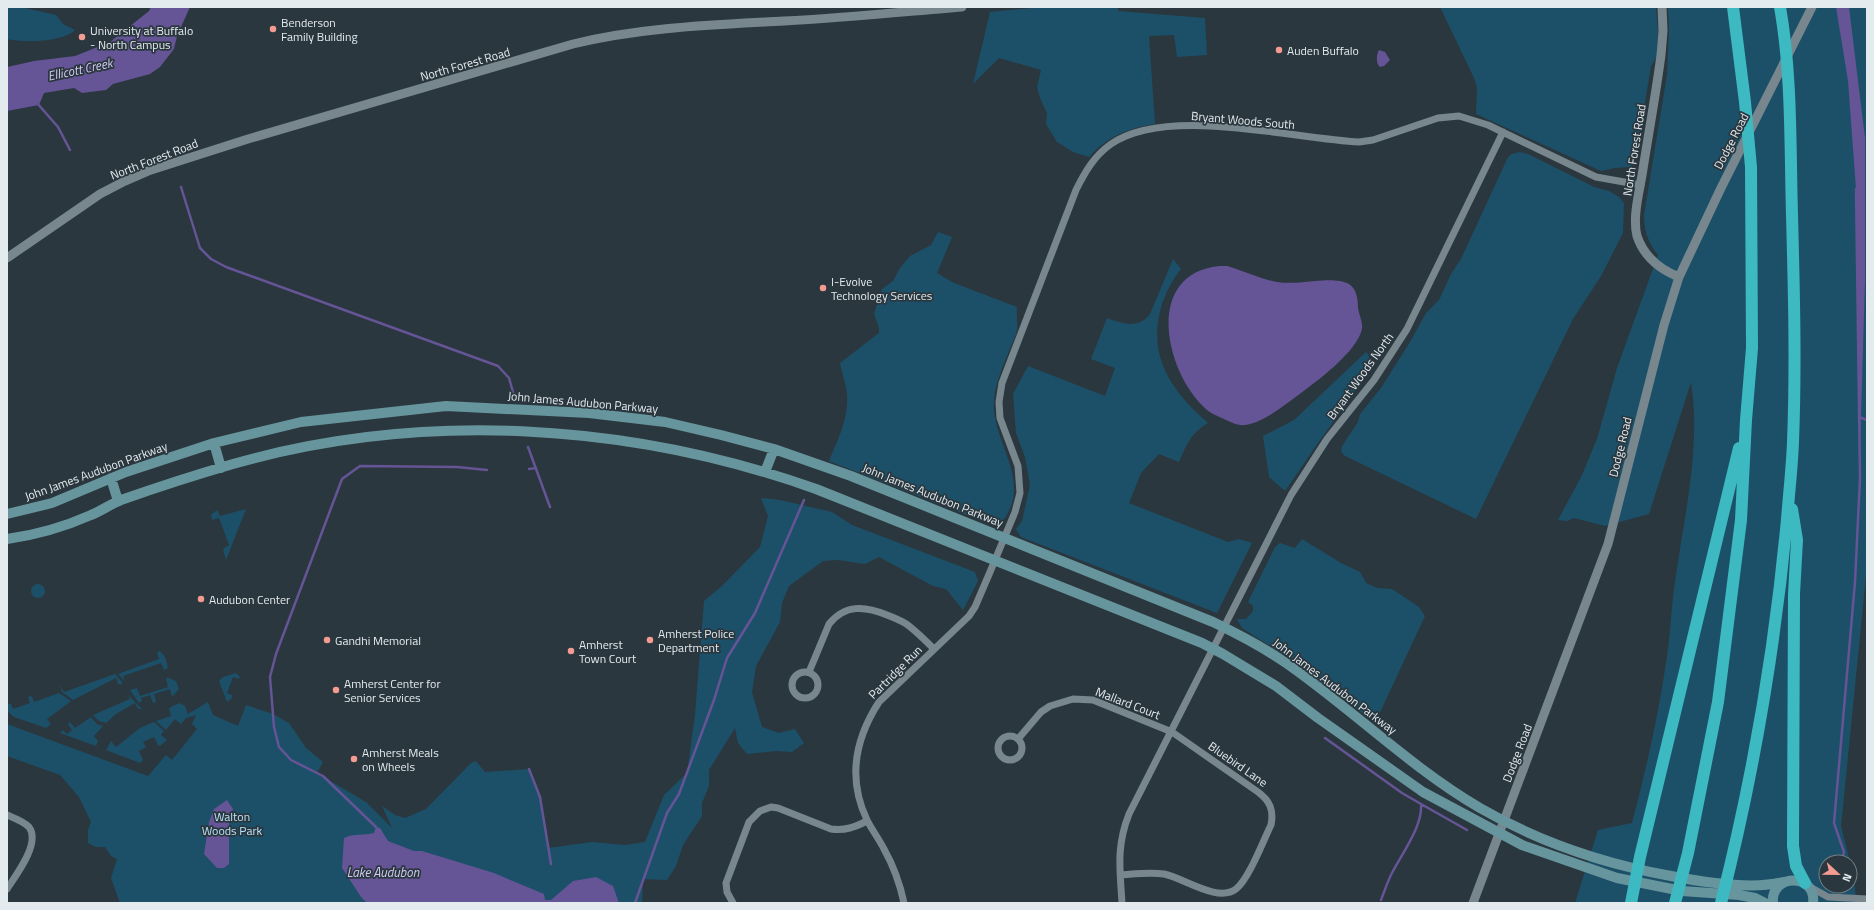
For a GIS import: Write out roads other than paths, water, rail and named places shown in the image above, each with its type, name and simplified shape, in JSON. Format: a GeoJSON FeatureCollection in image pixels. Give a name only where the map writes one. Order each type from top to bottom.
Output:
{"type":"FeatureCollection","features":[{"type":"Feature","properties":{"kind":"highway"},"geometry":{"type":"LineString","coordinates":[[1676,903],[1688,853],[1718,702],[1733,593],[1741,520],[1746,420],[1752,348],[1750,168],[1745,102],[1733,7]]}},
{"type":"Feature","properties":{"kind":"highway"},"geometry":{"type":"LineString","coordinates":[[1721,903],[1735,849],[1753,766],[1766,689],[1781,579],[1793,443],[1795,310],[1789,101],[1783,25],[1780,7]]}},
{"type":"Feature","properties":{"kind":"highway"},"geometry":{"type":"LineString","coordinates":[[1631,903],[1636,876],[1746,420]]}},
{"type":"Feature","properties":{"kind":"highway"},"geometry":{"type":"LineString","coordinates":[[1789,488],[1797,540],[1794,601],[1793,846],[1796,866],[1807,885]]}},
{"type":"Feature","properties":{"kind":"main road","name":"John James Audubon Parkway"},"geometry":{"type":"LineString","coordinates":[[7,514],[52,502],[126,472],[214,443],[301,422],[446,406],[589,413],[665,422],[774,449],[851,476],[1224,627],[1287,663],[1432,776],[1479,807],[1504,821],[1636,876],[1682,891],[1739,895],[1755,898],[1765,903]]}},
{"type":"Feature","properties":{"kind":"main road","name":"John James Audubon Parkway"},"geometry":{"type":"LineString","coordinates":[[7,539],[27,536],[69,524],[118,501],[221,468],[333,442],[376,436],[480,431],[542,432],[622,440],[697,454],[765,472],[816,489],[1213,649],[1276,686],[1318,718],[1423,792],[1499,834],[1568,862],[1636,876],[1758,885],[1771,885],[1797,880],[1807,885]]}},
{"type":"Feature","properties":{"kind":"main road"},"geometry":{"type":"LineString","coordinates":[[214,443],[221,468]]}},
{"type":"Feature","properties":{"kind":"main road"},"geometry":{"type":"LineString","coordinates":[[765,472],[774,449]]}},
{"type":"Feature","properties":{"kind":"main road"},"geometry":{"type":"LineString","coordinates":[[111,478],[118,501]]}},
{"type":"Feature","properties":{"kind":"main road"},"geometry":{"type":"LineString","coordinates":[[1773,903],[1774,892],[1784,882]]}},
{"type":"Feature","properties":{"kind":"main road"},"geometry":{"type":"LineString","coordinates":[[1807,885],[1813,893],[1813,903]]}},
{"type":"Feature","properties":{"kind":"street","name":"North Forest Road"},"geometry":{"type":"LineString","coordinates":[[7,258],[95,197],[148,171],[241,141],[574,44],[623,33],[656,29],[843,17],[962,7]]}},
{"type":"Feature","properties":{"kind":"street","name":"North Forest Road"},"geometry":{"type":"LineString","coordinates":[[1662,7],[1663,31],[1661,55],[1636,218],[1639,240],[1646,254],[1654,264],[1666,272],[1679,277]]}},
{"type":"Feature","properties":{"kind":"street","name":"Dodge Road"},"geometry":{"type":"LineString","coordinates":[[1473,903],[1608,544],[1664,325],[1679,277],[1714,200],[1812,7]]}},
{"type":"Feature","properties":{"kind":"street","name":"Bryant Woods South"},"geometry":{"type":"LineString","coordinates":[[995,560],[1018,501],[1020,485],[1018,466],[1000,418],[999,402],[1002,383],[1076,190],[1089,165],[1117,140],[1134,133],[1154,128],[1185,126],[1253,130],[1359,142],[1373,140],[1438,118],[1455,116],[1476,120],[1596,177],[1640,185]]}},
{"type":"Feature","properties":{"kind":"street","name":"Bryant Woods North"},"geometry":{"type":"LineString","coordinates":[[1213,649],[1297,485],[1327,439],[1382,369],[1407,329],[1503,132]]}},
{"type":"Feature","properties":{"kind":"street","name":"Partridge Run"},"geometry":{"type":"LineString","coordinates":[[904,903],[890,861],[867,821],[856,782],[856,759],[862,732],[879,702],[961,624],[975,608],[995,560]]}},
{"type":"Feature","properties":{"kind":"street"},"geometry":{"type":"LineString","coordinates":[[809,672],[829,624],[833,618],[843,612],[856,608],[872,609],[907,624],[934,649]]}},
{"type":"Feature","properties":{"kind":"street"},"geometry":{"type":"LineString","coordinates":[[1122,903],[1120,849],[1122,832],[1213,649]]}},
{"type":"Feature","properties":{"kind":"street","name":"Mallard Court"},"geometry":{"type":"LineString","coordinates":[[1018,739],[1041,712],[1050,706],[1073,699],[1093,700],[1172,732]]}},
{"type":"Feature","properties":{"kind":"street","name":"Bluebird Lane"},"geometry":{"type":"LineString","coordinates":[[1121,875],[1155,873],[1165,874],[1215,893],[1230,892],[1242,883],[1271,825],[1272,810],[1265,797],[1172,732]]}},
{"type":"Feature","properties":{"kind":"street"},"geometry":{"type":"LineString","coordinates":[[733,903],[727,892],[727,876],[749,822],[760,810],[771,807],[778,808],[831,829],[840,830],[849,829],[867,821]]}},
{"type":"Feature","properties":{"kind":"street"},"geometry":{"type":"LineString","coordinates":[[7,815],[20,821],[29,828],[32,837],[31,850],[7,888]]}},
{"type":"Feature","properties":{"kind":"street"},"geometry":{"type":"LineString","coordinates":[[1807,885],[1828,897],[1857,900]]}},
{"type":"Feature","properties":{"kind":"street"},"geometry":{"type":"LineString","coordinates":[[1842,903],[1867,899]]}},
{"type":"Feature","properties":{"kind":"water","name":"Ellicott Creek"},"geometry":{"type":"Polygon","coordinates":[[[151,7],[190,7],[177,36],[174,49],[160,67],[150,74],[113,84],[106,90],[82,93],[74,88],[44,93],[39,105],[7,111],[7,67],[34,61],[75,56],[110,42],[149,11],[151,7]]]}},
{"type":"Feature","properties":{"kind":"water"},"geometry":{"type":"Polygon","coordinates":[[[1836,7],[1849,7],[1865,138],[1865,281],[1860,449],[1856,189],[1848,81],[1836,7]]]}},
{"type":"Feature","properties":{"kind":"water"},"geometry":{"type":"Polygon","coordinates":[[[1379,50],[1385,52],[1390,60],[1384,66],[1380,67],[1377,59],[1379,50]]]}},
{"type":"Feature","properties":{"kind":"water"},"geometry":{"type":"Polygon","coordinates":[[[1219,266],[1227,266],[1264,279],[1282,283],[1328,280],[1345,282],[1352,286],[1357,298],[1362,329],[1359,338],[1344,357],[1325,375],[1305,390],[1266,418],[1252,424],[1240,425],[1212,414],[1206,409],[1192,393],[1180,373],[1172,350],[1169,327],[1171,305],[1179,287],[1195,273],[1219,266]]]}},
{"type":"Feature","properties":{"kind":"water"},"geometry":{"type":"Polygon","coordinates":[[[227,800],[233,809],[229,819],[229,864],[224,868],[217,868],[204,854],[209,822],[214,809],[227,800]]]}},
{"type":"Feature","properties":{"kind":"water","name":"Lake Audubon"},"geometry":{"type":"Polygon","coordinates":[[[376,827],[380,828],[388,841],[414,851],[422,851],[494,873],[544,894],[545,900],[551,900],[573,881],[596,877],[613,886],[619,903],[367,903],[361,897],[342,868],[344,838],[374,833],[376,827]]]}},
{"type":"Feature","properties":{"kind":"waterway"},"geometry":{"type":"LineString","coordinates":[[37,103],[58,127],[70,150]]}},
{"type":"Feature","properties":{"kind":"waterway"},"geometry":{"type":"LineString","coordinates":[[181,187],[200,248],[211,259],[226,267],[498,366],[509,378],[513,392]]}},
{"type":"Feature","properties":{"kind":"waterway"},"geometry":{"type":"LineString","coordinates":[[1844,854],[1834,823],[1855,582],[1860,478],[1856,189]]}},
{"type":"Feature","properties":{"kind":"waterway"},"geometry":{"type":"LineString","coordinates":[[1859,417],[1867,420]]}},
{"type":"Feature","properties":{"kind":"waterway"},"geometry":{"type":"LineString","coordinates":[[528,447],[550,507]]}},
{"type":"Feature","properties":{"kind":"waterway"},"geometry":{"type":"LineString","coordinates":[[376,827],[323,776],[291,760],[279,747],[274,727],[270,677],[276,654],[342,479],[360,466],[457,467],[487,470]]}},
{"type":"Feature","properties":{"kind":"waterway"},"geometry":{"type":"LineString","coordinates":[[529,469],[536,468]]}},
{"type":"Feature","properties":{"kind":"waterway"},"geometry":{"type":"LineString","coordinates":[[635,903],[667,813],[679,794],[714,700],[727,658],[755,613],[804,500]]}},
{"type":"Feature","properties":{"kind":"waterway"},"geometry":{"type":"LineString","coordinates":[[1325,738],[1402,793],[1421,804],[1421,812],[1416,829],[1391,874],[1381,900]]}},
{"type":"Feature","properties":{"kind":"waterway"},"geometry":{"type":"LineString","coordinates":[[529,769],[540,797],[551,864]]}},
{"type":"Feature","properties":{"kind":"waterway"},"geometry":{"type":"LineString","coordinates":[[1421,804],[1467,830]]}},
{"type":"Feature","properties":{"kind":"place","name":"Benderson Family Building"},"geometry":{"type":"Point","coordinates":[273,29]}},
{"type":"Feature","properties":{"kind":"place","name":"University at Buffalo - North Campus"},"geometry":{"type":"Point","coordinates":[82,37]}},
{"type":"Feature","properties":{"kind":"place","name":"Auden Buffalo"},"geometry":{"type":"Point","coordinates":[1279,50]}},
{"type":"Feature","properties":{"kind":"place","name":"I-Evolve Technology Services"},"geometry":{"type":"Point","coordinates":[823,288]}},
{"type":"Feature","properties":{"kind":"place","name":"Audubon Center"},"geometry":{"type":"Point","coordinates":[201,599]}},
{"type":"Feature","properties":{"kind":"place","name":"Gandhi Memorial"},"geometry":{"type":"Point","coordinates":[327,640]}},
{"type":"Feature","properties":{"kind":"place","name":"Amherst Police Department"},"geometry":{"type":"Point","coordinates":[650,640]}},
{"type":"Feature","properties":{"kind":"place","name":"Amherst Town Court"},"geometry":{"type":"Point","coordinates":[571,651]}},
{"type":"Feature","properties":{"kind":"place","name":"Amherst Center for Senior Services"},"geometry":{"type":"Point","coordinates":[336,690]}},
{"type":"Feature","properties":{"kind":"place","name":"Amherst Meals on Wheels"},"geometry":{"type":"Point","coordinates":[354,759]}},
{"type":"Feature","properties":{"kind":"park label","name":"Walton Woods Park"},"geometry":{"type":"Point","coordinates":[232,823]}}]}
